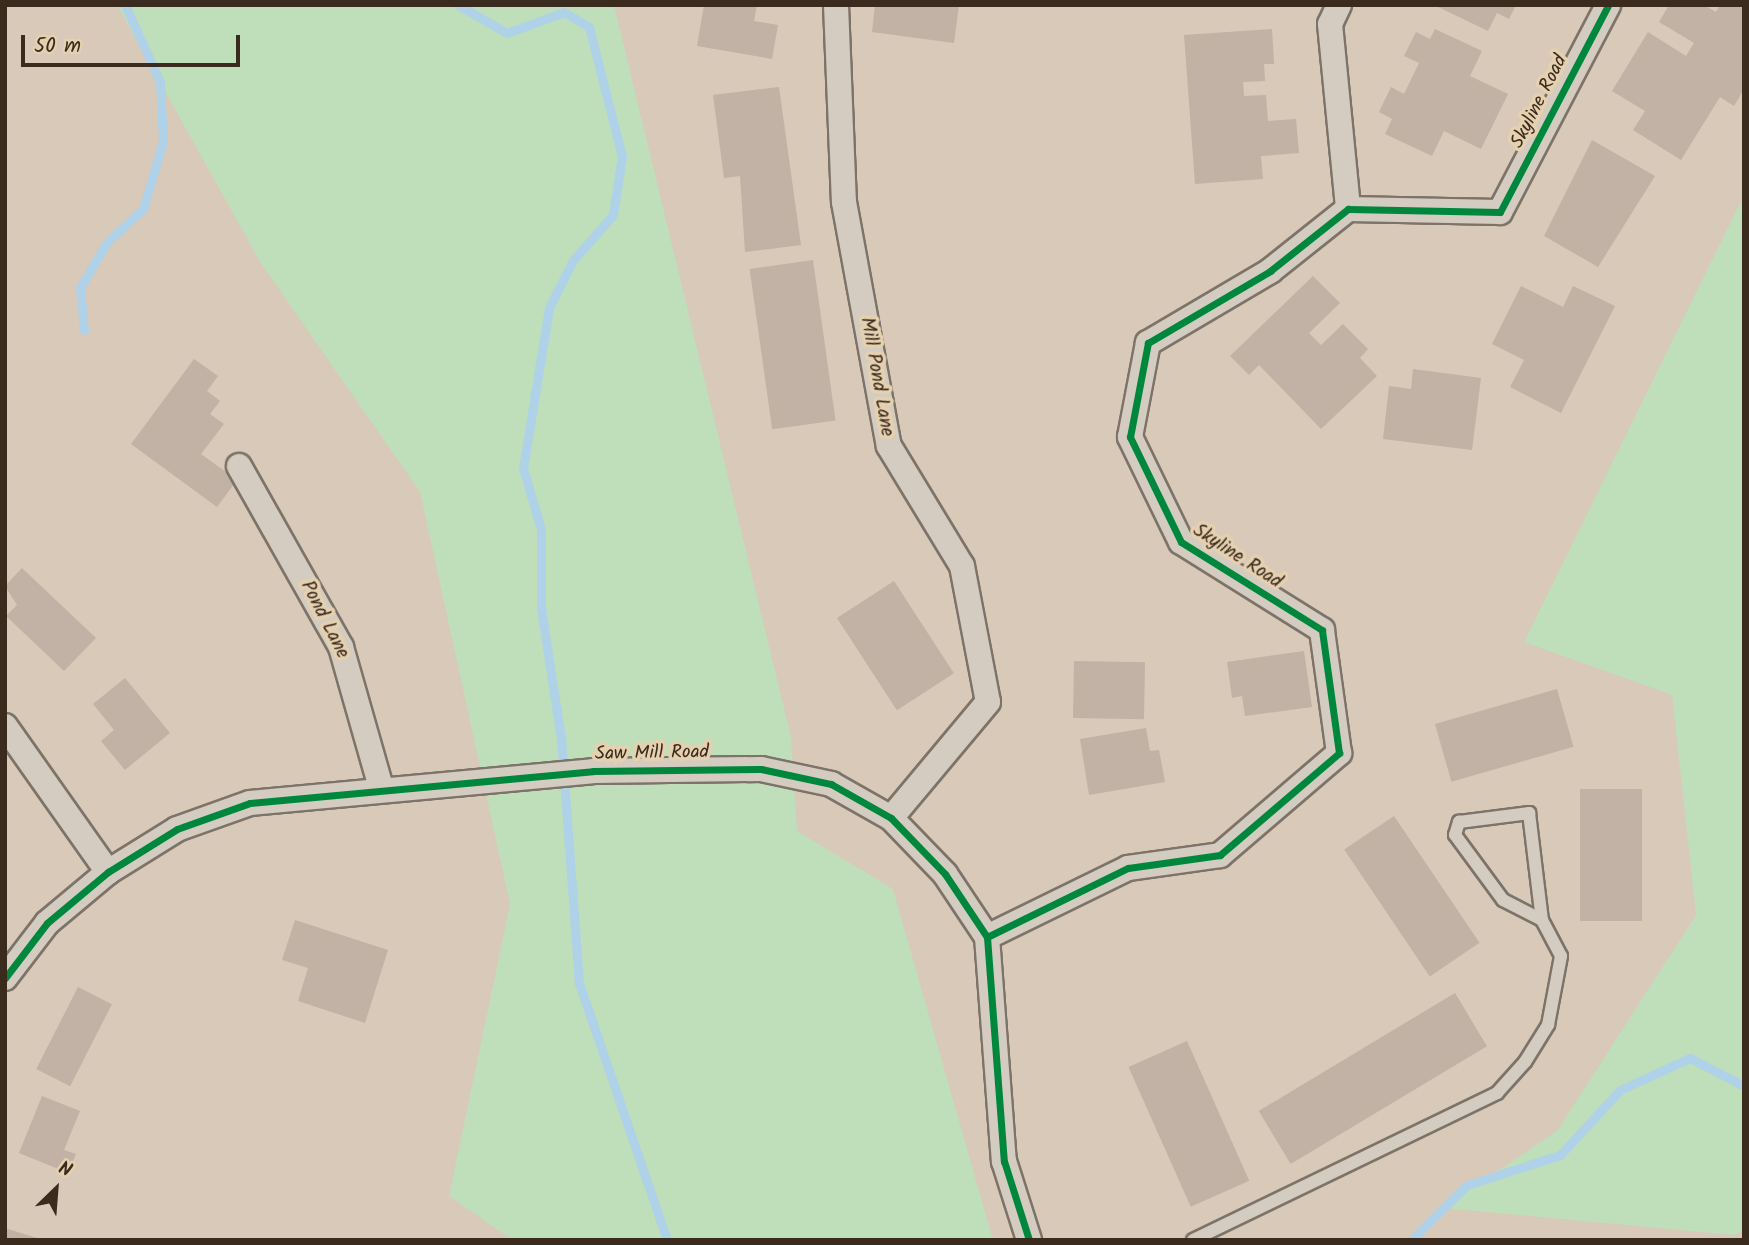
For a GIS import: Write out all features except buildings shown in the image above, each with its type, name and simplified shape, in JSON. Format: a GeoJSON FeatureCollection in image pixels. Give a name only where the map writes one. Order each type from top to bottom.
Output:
{"type":"FeatureCollection","features":[{"type":"Feature","properties":{"kind":"street","name":"Mill Pond Lane"},"geometry":{"type":"LineString","coordinates":[[836,5],[844,202],[889,446],[962,566],[988,702],[891,818]]}},
{"type":"Feature","properties":{"kind":"street"},"geometry":{"type":"LineString","coordinates":[[1339,5],[1330,24],[1348,209]]}},
{"type":"Feature","properties":{"kind":"street","name":"Skyline Road"},"geometry":{"type":"LineString","coordinates":[[987,937],[1128,868],[1220,855],[1339,753],[1322,630],[1181,542],[1130,437],[1148,343],[1270,271],[1348,209],[1500,212],[1608,5]]}},
{"type":"Feature","properties":{"kind":"street","name":"Pond Lane"},"geometry":{"type":"LineString","coordinates":[[239,466],[341,647],[381,787]]}},
{"type":"Feature","properties":{"kind":"street"},"geometry":{"type":"LineString","coordinates":[[5,726],[108,872]]}},
{"type":"Feature","properties":{"kind":"street","name":"Saw Mill Road"},"geometry":{"type":"LineString","coordinates":[[5,978],[47,923],[108,872],[177,829],[229,809],[381,787],[593,771],[761,769],[831,784],[891,818],[945,874],[987,937],[1004,1161],[1029,1240]]}},
{"type":"Feature","properties":{"kind":"lane"},"geometry":{"type":"LineString","coordinates":[[1194,1240],[1497,1093],[1548,1025],[1560,984],[1555,936],[1542,920],[1503,900],[1455,835],[1460,822],[1529,813],[1542,920]]}},
{"type":"Feature","properties":{"kind":"green space"},"geometry":{"type":"Polygon","coordinates":[[[117,5],[614,5],[791,737],[797,831],[893,889],[993,1240],[512,1240],[449,1196],[510,904],[420,492],[260,262],[117,5]]]}},
{"type":"Feature","properties":{"kind":"green space"},"geometry":{"type":"Polygon","coordinates":[[[1744,195],[1744,1231],[1734,1235],[1443,1208],[1557,1131],[1696,915],[1672,695],[1524,642],[1744,195]]]}},
{"type":"Feature","properties":{"kind":"waterway"},"geometry":{"type":"LineString","coordinates":[[84,330],[80,288],[107,242],[143,209],[163,141],[160,82],[125,5]]}},
{"type":"Feature","properties":{"kind":"waterway"},"geometry":{"type":"LineString","coordinates":[[458,5],[507,33],[564,12],[589,27],[622,156],[613,215],[573,260],[549,308],[523,468],[541,529],[541,608],[561,738],[579,983],[667,1240]]}},
{"type":"Feature","properties":{"kind":"waterway"},"geometry":{"type":"LineString","coordinates":[[1411,1240],[1467,1185],[1560,1155],[1620,1090],[1690,1058],[1744,1086]]}},
{"type":"Feature","properties":{"kind":"cycle path"},"geometry":{"type":"LineString","coordinates":[[987,937],[1128,868],[1220,855],[1339,753],[1322,630],[1181,542],[1130,437],[1148,343],[1270,271],[1348,209],[1500,212],[1608,5]]}},
{"type":"Feature","properties":{"kind":"cycle path"},"geometry":{"type":"LineString","coordinates":[[5,978],[47,923],[108,872],[177,829],[250,803],[593,771],[761,769],[831,784],[891,818],[945,874],[987,937],[1004,1161],[1029,1240]]}}]}
